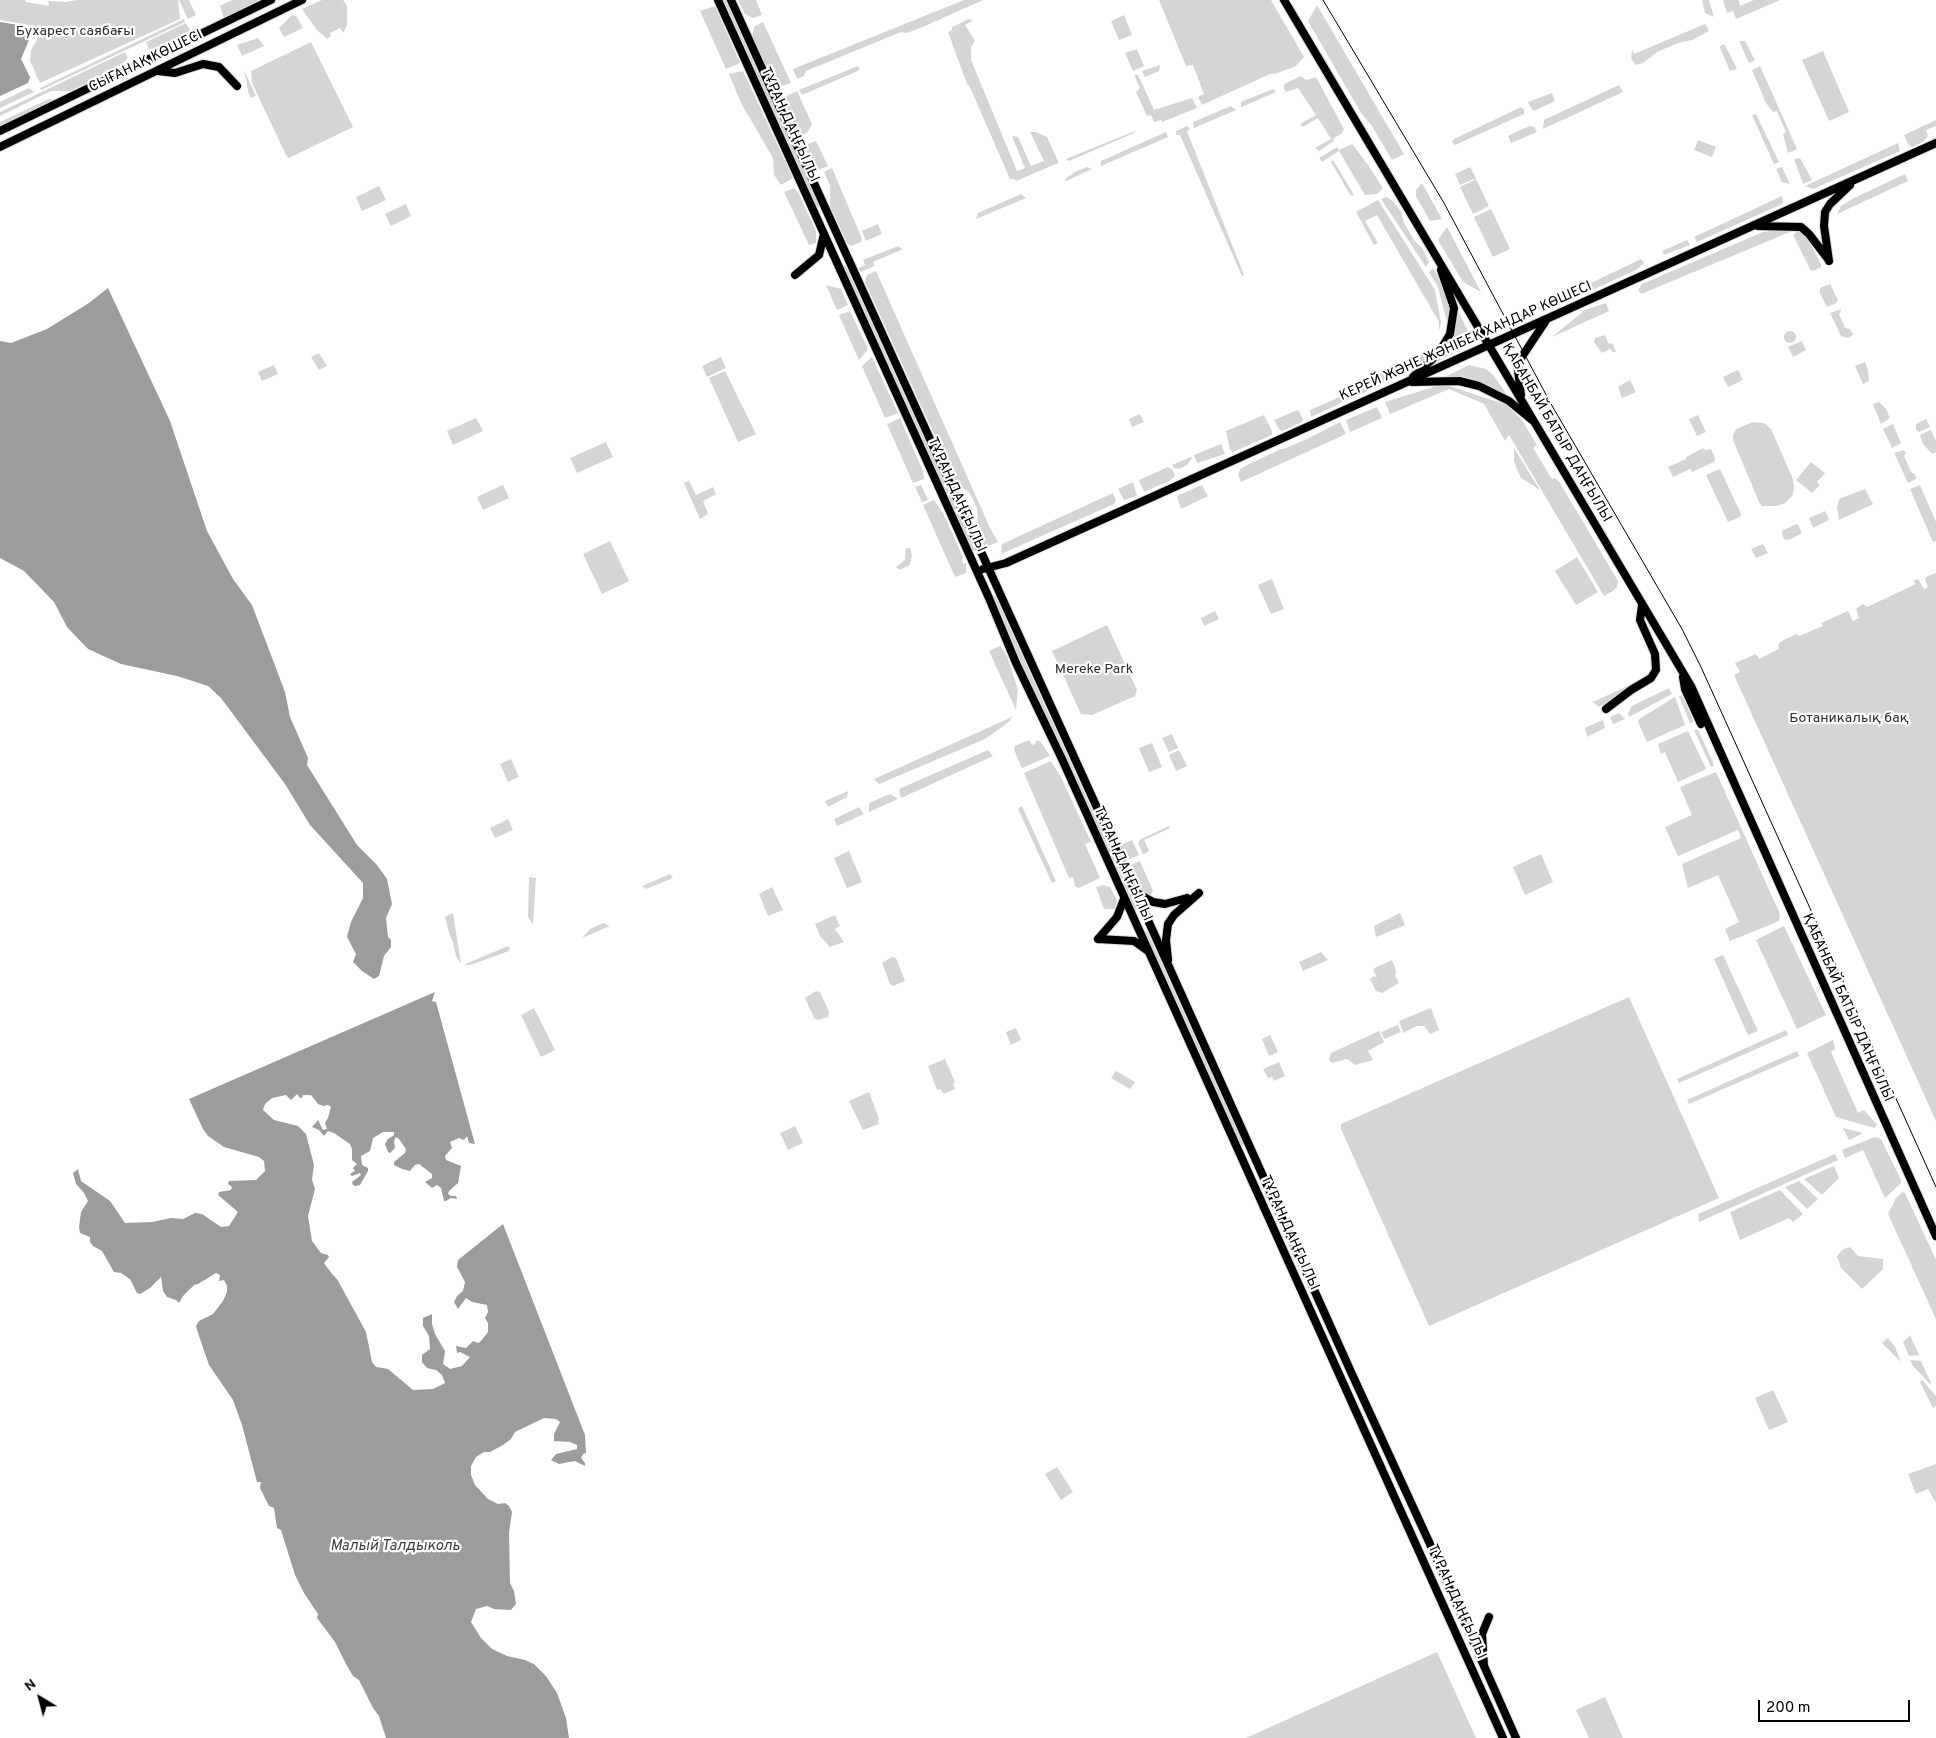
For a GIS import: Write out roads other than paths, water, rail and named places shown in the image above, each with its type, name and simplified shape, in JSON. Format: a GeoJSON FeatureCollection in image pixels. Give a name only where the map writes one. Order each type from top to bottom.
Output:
{"type":"FeatureCollection","features":[{"type":"Feature","properties":{"kind":"main road","name":"СЫҒАНАҚ КӨШЕСІ"},"geometry":{"type":"LineString","coordinates":[[0,131],[271,0]]}},
{"type":"Feature","properties":{"kind":"main road","name":"СЫҒАНАҚ КӨШЕСІ"},"geometry":{"type":"LineString","coordinates":[[0,147],[302,0]]}},
{"type":"Feature","properties":{"kind":"main road","name":"ТҰРАН ДАҢҒЫЛЫ"},"geometry":{"type":"LineString","coordinates":[[718,0],[981,580],[1016,663],[1504,1738]]}},
{"type":"Feature","properties":{"kind":"main road","name":"ТҰРАН ДАҢҒЫЛЫ"},"geometry":{"type":"LineString","coordinates":[[731,0],[1516,1738]]}},
{"type":"Feature","properties":{"kind":"main road","name":"ҚАБАНБАЙ БАТЫР ДАҢҒЫЛЫ"},"geometry":{"type":"LineString","coordinates":[[1284,0],[1490,345],[1690,686],[1936,1236]]}},
{"type":"Feature","properties":{"kind":"main road"},"geometry":{"type":"LineString","coordinates":[[158,71],[175,74],[203,64],[219,67],[237,86]]}},
{"type":"Feature","properties":{"kind":"main road","name":"КЕРЕЙ ЖӘНЕ ЖӘНІБЕК ХАНДАР КӨШЕСІ"},"geometry":{"type":"LineString","coordinates":[[977,572],[988,567],[1006,563],[1936,143]]}},
{"type":"Feature","properties":{"kind":"main road"},"geometry":{"type":"LineString","coordinates":[[1753,226],[1780,225],[1801,227],[1809,234],[1830,261],[1824,226],[1825,212],[1830,204],[1856,180]]}},
{"type":"Feature","properties":{"kind":"main road"},"geometry":{"type":"LineString","coordinates":[[795,275],[819,255],[824,234]]}},
{"type":"Feature","properties":{"kind":"main road"},"geometry":{"type":"LineString","coordinates":[[1408,382],[1438,354],[1450,334],[1453,320],[1454,308],[1451,296],[1433,250]]}},
{"type":"Feature","properties":{"kind":"main road"},"geometry":{"type":"LineString","coordinates":[[1521,399],[1518,370],[1521,358],[1546,320]]}},
{"type":"Feature","properties":{"kind":"main road"},"geometry":{"type":"LineString","coordinates":[[1408,382],[1459,381],[1479,386],[1509,401],[1535,422]]}},
{"type":"Feature","properties":{"kind":"main road","name":"КЕРЕЙ ЖӘНЕ ЖӘНІБЕК ХАНДАР КӨШЕСІ"},"geometry":{"type":"LineString","coordinates":[[981,580],[992,576],[1006,563]]}},
{"type":"Feature","properties":{"kind":"main road"},"geometry":{"type":"LineString","coordinates":[[1606,709],[1625,694],[1651,678],[1656,670],[1655,654],[1642,629],[1640,620],[1642,605]]}},
{"type":"Feature","properties":{"kind":"main road"},"geometry":{"type":"LineString","coordinates":[[1135,892],[1144,898],[1165,904],[1187,898]]}},
{"type":"Feature","properties":{"kind":"main road"},"geometry":{"type":"LineString","coordinates":[[1168,965],[1166,940],[1168,924],[1174,915],[1199,893]]}},
{"type":"Feature","properties":{"kind":"main road"},"geometry":{"type":"LineString","coordinates":[[1124,898],[1117,917],[1098,939],[1134,941],[1148,951]]}},
{"type":"Feature","properties":{"kind":"main road"},"geometry":{"type":"LineString","coordinates":[[1484,1668],[1482,1634],[1489,1617]]}},
{"type":"Feature","properties":{"kind":"water"},"geometry":{"type":"Polygon","coordinates":[[[0,22],[24,26],[24,32],[28,33],[29,26],[32,28],[32,33],[21,59],[30,77],[28,83],[0,96],[0,22]]]}},
{"type":"Feature","properties":{"kind":"water"},"geometry":{"type":"Polygon","coordinates":[[[108,288],[170,421],[207,531],[233,579],[252,605],[285,692],[290,717],[308,758],[307,765],[357,845],[377,865],[387,879],[392,904],[386,918],[391,947],[384,956],[379,976],[374,979],[353,962],[356,954],[347,937],[351,922],[363,898],[363,883],[310,825],[285,784],[221,698],[208,686],[177,676],[121,664],[88,649],[67,627],[54,602],[24,571],[0,558],[0,341],[11,343],[47,329],[89,303],[108,288]]]}},
{"type":"Feature","properties":{"kind":"water","name":"Малый Талдыколь"},"geometry":{"type":"Polygon","coordinates":[[[435,992],[432,1001],[436,1002],[475,1144],[469,1143],[467,1136],[464,1140],[459,1138],[450,1142],[452,1148],[445,1156],[446,1160],[461,1166],[458,1183],[448,1194],[456,1196],[457,1199],[451,1198],[444,1201],[441,1188],[437,1185],[432,1188],[425,1182],[432,1178],[432,1174],[419,1164],[415,1165],[410,1171],[394,1165],[394,1162],[405,1153],[406,1149],[396,1137],[394,1141],[395,1148],[390,1153],[388,1152],[385,1144],[394,1135],[394,1132],[383,1132],[373,1138],[370,1151],[361,1156],[362,1165],[368,1168],[368,1171],[360,1185],[356,1186],[352,1182],[361,1175],[360,1173],[352,1176],[350,1174],[355,1171],[353,1168],[357,1164],[352,1160],[350,1144],[334,1133],[328,1131],[324,1136],[319,1130],[312,1127],[318,1120],[323,1130],[327,1129],[325,1123],[331,1107],[318,1104],[311,1095],[303,1095],[300,1098],[297,1094],[291,1100],[286,1095],[272,1098],[265,1104],[263,1110],[274,1120],[298,1126],[306,1134],[314,1165],[312,1180],[315,1189],[308,1216],[312,1241],[321,1253],[329,1257],[324,1263],[337,1279],[366,1332],[372,1362],[376,1367],[388,1369],[413,1390],[433,1389],[445,1383],[442,1375],[436,1370],[427,1368],[422,1362],[422,1355],[430,1349],[429,1336],[423,1326],[423,1318],[432,1314],[435,1334],[445,1351],[443,1364],[450,1369],[462,1366],[470,1357],[460,1352],[457,1353],[456,1346],[466,1348],[473,1341],[478,1343],[488,1332],[488,1323],[485,1318],[488,1312],[487,1305],[472,1302],[466,1298],[458,1309],[454,1302],[463,1291],[465,1282],[457,1267],[458,1260],[503,1224],[585,1435],[586,1453],[581,1458],[585,1466],[575,1461],[559,1464],[551,1460],[556,1454],[577,1449],[577,1445],[570,1442],[554,1441],[554,1434],[560,1422],[556,1419],[544,1418],[515,1432],[511,1439],[503,1445],[476,1457],[471,1466],[471,1475],[475,1485],[488,1499],[498,1504],[505,1503],[512,1512],[509,1533],[510,1583],[514,1591],[516,1604],[511,1610],[494,1609],[487,1606],[476,1609],[471,1622],[481,1638],[492,1649],[507,1656],[534,1664],[546,1676],[557,1693],[566,1718],[569,1738],[386,1738],[379,1716],[359,1680],[353,1676],[335,1642],[317,1618],[318,1614],[295,1575],[281,1530],[277,1528],[274,1508],[269,1506],[260,1488],[261,1482],[257,1482],[242,1425],[233,1400],[209,1365],[196,1326],[199,1321],[213,1314],[223,1301],[227,1292],[224,1280],[219,1281],[220,1275],[216,1273],[194,1285],[179,1303],[167,1297],[163,1291],[161,1277],[150,1288],[140,1294],[137,1293],[130,1279],[121,1273],[114,1272],[102,1251],[90,1242],[90,1237],[80,1233],[81,1212],[88,1201],[76,1184],[73,1173],[78,1169],[81,1181],[110,1201],[125,1223],[152,1222],[171,1218],[183,1219],[195,1213],[202,1214],[221,1227],[229,1226],[238,1212],[218,1195],[219,1192],[231,1190],[232,1187],[228,1184],[229,1181],[256,1180],[265,1171],[264,1161],[259,1157],[224,1147],[208,1136],[189,1099],[435,992]]]}},
{"type":"Feature","properties":{"kind":"tram line"},"geometry":{"type":"LineString","coordinates":[[1323,0],[1444,203],[1551,404],[1682,629],[1701,667],[1936,1187]]}},
{"type":"Feature","properties":{"kind":"park label","name":"Бухарест саябағы"},"geometry":{"type":"Point","coordinates":[75,32]}},
{"type":"Feature","properties":{"kind":"park label","name":"Mereke Park"},"geometry":{"type":"Point","coordinates":[1094,670]}},
{"type":"Feature","properties":{"kind":"park label","name":"Ботаникалық бақ"},"geometry":{"type":"Point","coordinates":[1849,719]}}]}
